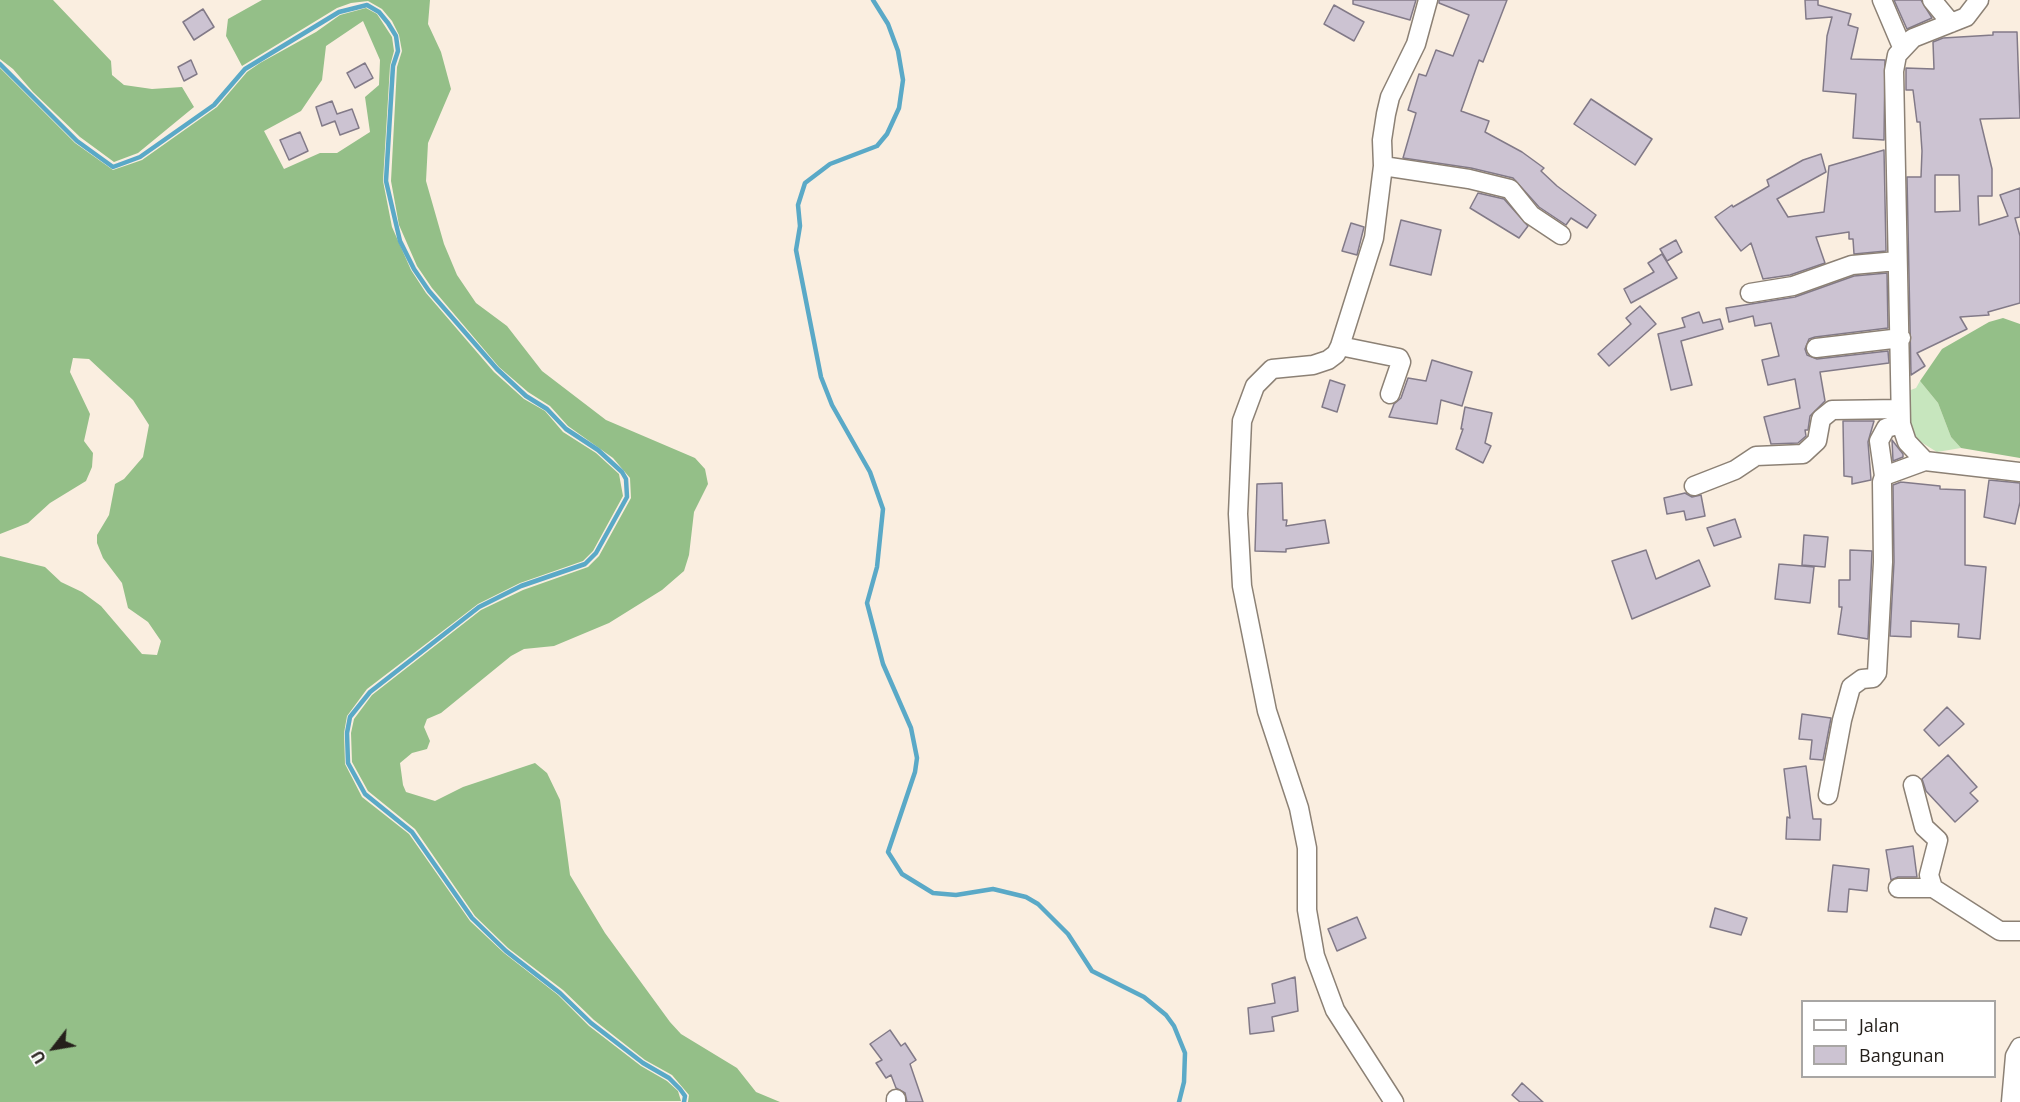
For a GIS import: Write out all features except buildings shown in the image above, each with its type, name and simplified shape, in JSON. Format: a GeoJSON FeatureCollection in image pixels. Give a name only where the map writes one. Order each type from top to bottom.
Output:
{"type":"FeatureCollection","features":[{"type":"Feature","properties":{"kind":"street"},"geometry":{"type":"LineString","coordinates":[[1394,1102],[1335,1010],[1315,956],[1307,910],[1307,848],[1299,808],[1267,711],[1242,586],[1238,514],[1242,421],[1255,386],[1272,369],[1328,360],[1336,354],[1340,346],[1374,238],[1383,166],[1382,140],[1390,97],[1416,44],[1428,0]]}},
{"type":"Feature","properties":{"kind":"street"},"geometry":{"type":"LineString","coordinates":[[1882,0],[1902,47]]}},
{"type":"Feature","properties":{"kind":"street"},"geometry":{"type":"LineString","coordinates":[[1932,0],[1951,23]]}},
{"type":"Feature","properties":{"kind":"street"},"geometry":{"type":"LineString","coordinates":[[1925,461],[1907,442],[1901,416],[1894,71],[1897,55],[1912,38],[1966,17],[1979,0]]}},
{"type":"Feature","properties":{"kind":"street"},"geometry":{"type":"LineString","coordinates":[[1383,166],[1469,179],[1510,189],[1532,215],[1561,235]]}},
{"type":"Feature","properties":{"kind":"street"},"geometry":{"type":"LineString","coordinates":[[1750,293],[1792,286],[1851,265],[1897,261]]}},
{"type":"Feature","properties":{"kind":"street"},"geometry":{"type":"LineString","coordinates":[[1816,348],[1901,338]]}},
{"type":"Feature","properties":{"kind":"street"},"geometry":{"type":"LineString","coordinates":[[1340,346],[1399,358],[1401,362],[1390,394]]}},
{"type":"Feature","properties":{"kind":"street"},"geometry":{"type":"LineString","coordinates":[[1694,486],[1735,470],[1756,456],[1768,454],[1794,457],[1803,454],[1817,441],[1821,419],[1832,410],[1901,416]]}},
{"type":"Feature","properties":{"kind":"street"},"geometry":{"type":"LineString","coordinates":[[1828,795],[1842,720],[1851,687],[1862,679],[1873,678],[1877,673],[1883,562],[1882,482],[1884,476],[1879,441],[1886,428],[1901,416]]}},
{"type":"Feature","properties":{"kind":"street"},"geometry":{"type":"LineString","coordinates":[[1884,476],[1925,461],[2020,472]]}},
{"type":"Feature","properties":{"kind":"street"},"geometry":{"type":"LineString","coordinates":[[1913,785],[1924,827],[1938,840],[1929,875],[1933,888]]}},
{"type":"Feature","properties":{"kind":"street"},"geometry":{"type":"LineString","coordinates":[[1898,888],[1933,888],[2000,931],[2020,930]]}},
{"type":"Feature","properties":{"kind":"street"},"geometry":{"type":"LineString","coordinates":[[2011,1102],[2015,1056],[2020,1047]]}},
{"type":"Feature","properties":{"kind":"green space"},"geometry":{"type":"Polygon","coordinates":[[[0,0],[53,0],[111,61],[112,75],[124,85],[152,89],[182,87],[194,107],[138,153],[114,162],[80,137],[33,92],[13,69],[0,59],[0,0]]]}},
{"type":"Feature","properties":{"kind":"green space"},"geometry":{"type":"Polygon","coordinates":[[[262,0],[430,0],[428,24],[441,52],[451,89],[428,143],[426,181],[444,244],[457,275],[476,303],[507,326],[542,371],[606,420],[695,458],[705,469],[708,484],[694,512],[689,555],[684,571],[662,590],[609,623],[554,646],[524,649],[511,656],[441,713],[427,719],[424,727],[430,741],[427,749],[412,753],[400,763],[406,792],[435,801],[463,787],[535,763],[547,773],[560,800],[570,875],[605,933],[681,1034],[737,1068],[756,1092],[780,1102],[688,1102],[689,1095],[672,1075],[645,1060],[594,1020],[563,990],[508,948],[475,916],[415,829],[368,791],[352,762],[351,733],[354,719],[372,695],[481,610],[523,590],[588,567],[599,556],[631,498],[630,478],[613,458],[568,426],[550,406],[528,392],[499,367],[432,288],[417,266],[399,225],[391,181],[397,67],[402,51],[399,35],[392,21],[382,9],[368,1],[351,3],[337,8],[242,66],[226,36],[228,19],[262,0]]]}},
{"type":"Feature","properties":{"kind":"green space"},"geometry":{"type":"Polygon","coordinates":[[[366,8],[377,14],[392,37],[394,51],[390,66],[383,181],[392,227],[411,270],[426,293],[494,372],[524,399],[545,411],[563,432],[596,453],[619,474],[623,496],[593,551],[583,561],[520,583],[478,604],[367,689],[347,716],[344,733],[345,764],[362,797],[409,834],[470,921],[504,953],[558,995],[589,1026],[641,1066],[667,1081],[678,1091],[681,1101],[0,1102],[0,556],[45,567],[61,582],[82,592],[101,606],[142,654],[157,655],[161,641],[148,622],[128,608],[122,583],[103,558],[97,543],[97,535],[109,515],[115,484],[124,479],[143,457],[149,425],[133,400],[89,359],[73,358],[70,372],[90,414],[84,441],[93,453],[92,467],[86,481],[50,503],[28,523],[0,534],[0,68],[75,143],[113,170],[142,160],[217,107],[247,72],[316,32],[340,15],[366,8]],[[363,21],[326,46],[322,80],[301,111],[264,131],[284,169],[320,153],[337,153],[370,132],[365,97],[379,85],[380,60],[363,21]]]}},
{"type":"Feature","properties":{"kind":"green space"},"geometry":{"type":"Polygon","coordinates":[[[2003,318],[2020,324],[2020,458],[1961,448],[1951,437],[1938,403],[1920,381],[1942,349],[1989,322],[2003,318]]]}},
{"type":"Feature","properties":{"kind":"green space"},"geometry":{"type":"Polygon","coordinates":[[[1920,381],[1938,403],[1951,437],[1961,448],[1937,452],[1916,439],[1908,427],[1908,391],[1916,388],[1920,381]]]}},
{"type":"Feature","properties":{"kind":"waterway"},"geometry":{"type":"LineString","coordinates":[[873,0],[888,24],[898,51],[903,80],[899,108],[887,134],[877,146],[830,164],[805,183],[798,205],[800,226],[796,250],[821,377],[832,405],[870,472],[883,509],[877,567],[867,603],[883,664],[911,728],[917,758],[915,772],[888,852],[902,874],[933,893],[956,895],[993,889],[1026,897],[1038,904],[1068,934],[1092,971],[1144,997],[1166,1015],[1174,1026],[1185,1053],[1184,1082],[1179,1102]]}},
{"type":"Feature","properties":{"kind":"waterway"},"geometry":{"type":"LineString","coordinates":[[0,64],[77,141],[113,167],[140,157],[214,105],[245,69],[339,12],[367,5],[379,12],[388,23],[396,36],[398,51],[393,66],[386,181],[400,241],[414,269],[429,291],[497,369],[526,396],[547,409],[566,429],[598,450],[622,472],[626,479],[627,497],[596,553],[585,564],[521,586],[479,607],[370,692],[350,717],[347,733],[348,763],[365,794],[412,832],[472,918],[506,951],[560,993],[591,1023],[643,1063],[669,1078],[685,1096],[684,1102]]}}]}
